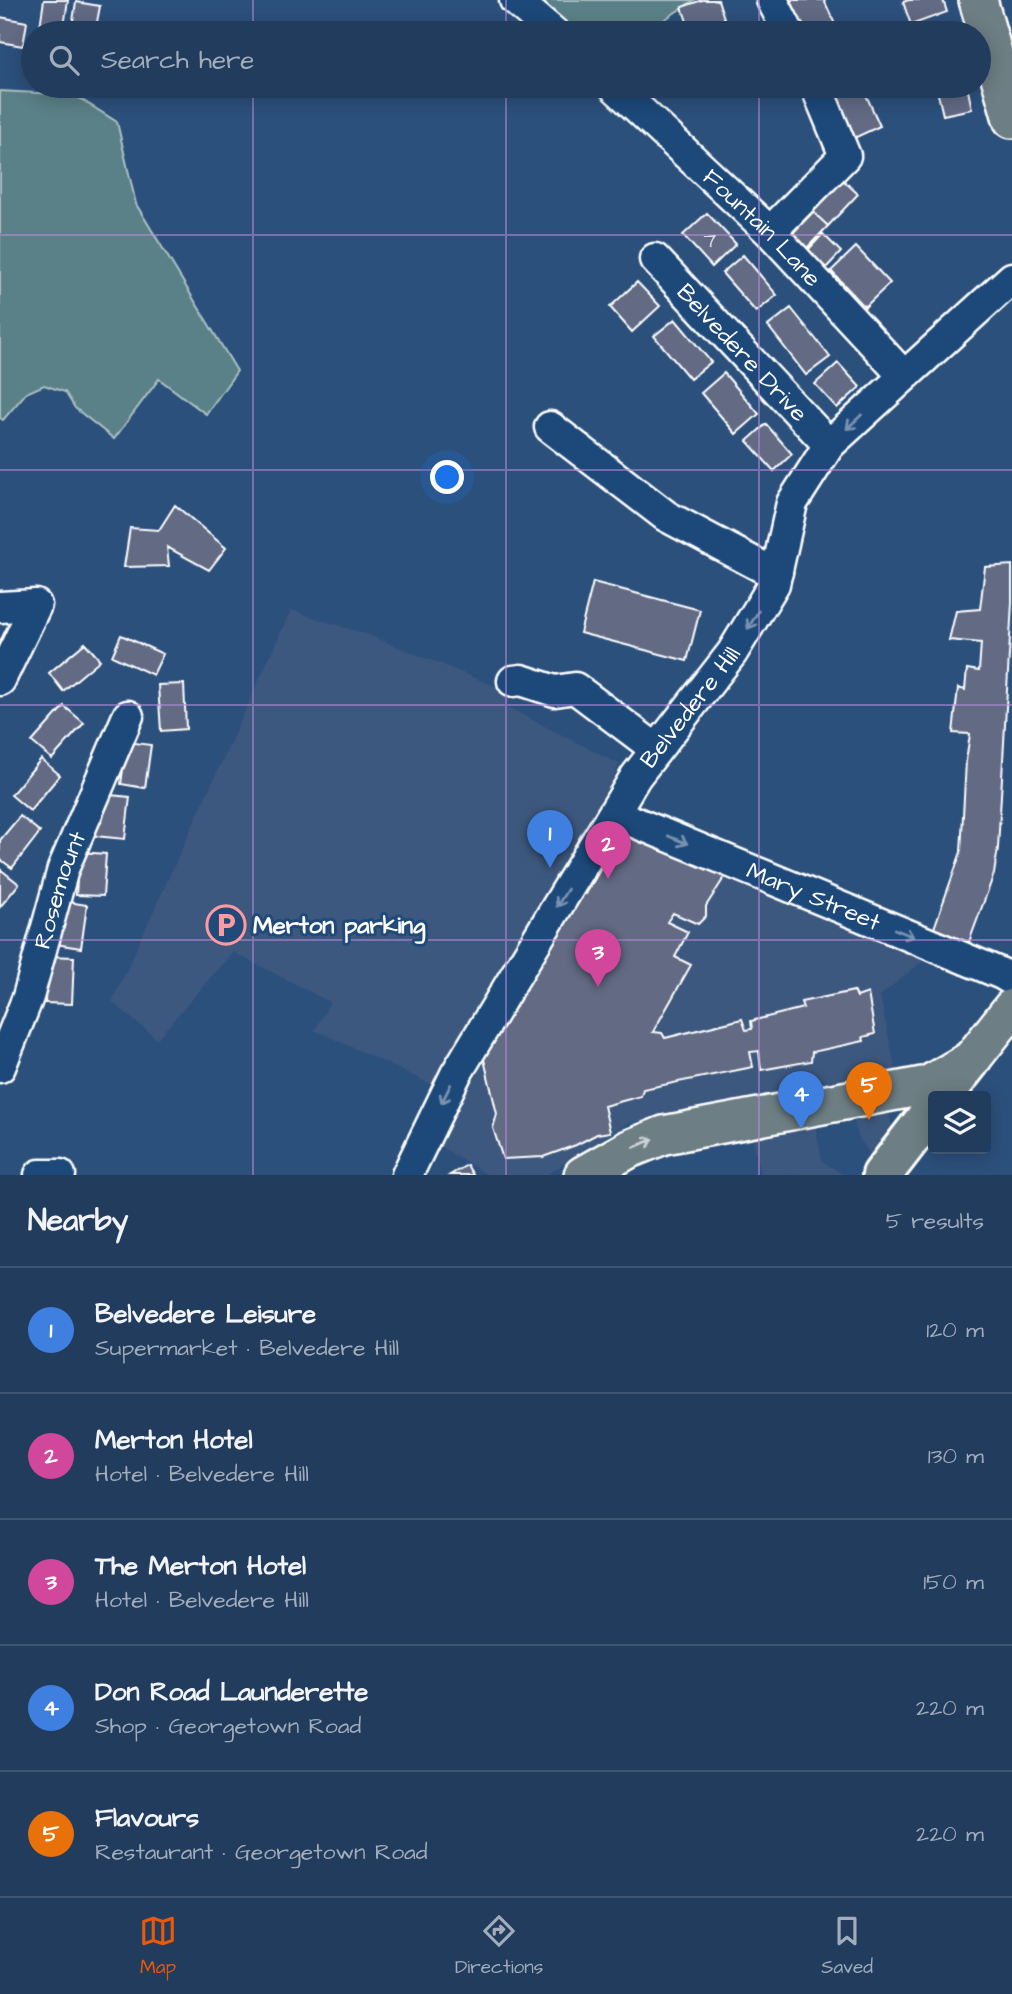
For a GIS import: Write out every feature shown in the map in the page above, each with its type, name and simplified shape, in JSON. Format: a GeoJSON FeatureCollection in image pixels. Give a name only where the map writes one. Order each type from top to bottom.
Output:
{"type":"FeatureCollection","features":[{"type":"Feature","properties":{"kind":"highway"},"geometry":{"type":"LineString","coordinates":[[947,1091],[971,1060]]}},
{"type":"Feature","properties":{"kind":"highway"},"geometry":{"type":"LineString","coordinates":[[882,1175],[928,1115]]}},
{"type":"Feature","properties":{"kind":"main road"},"geometry":{"type":"LineString","coordinates":[[978,0],[984,21]]}},
{"type":"Feature","properties":{"kind":"main road"},"geometry":{"type":"LineString","coordinates":[[991,46],[1012,119]]}},
{"type":"Feature","properties":{"kind":"main road"},"geometry":{"type":"LineString","coordinates":[[589,1174],[629,1149],[664,1135],[928,1085],[971,1060],[1012,1008]]}},
{"type":"Feature","properties":{"kind":"street"},"geometry":{"type":"LineString","coordinates":[[515,0],[540,21]]}},
{"type":"Feature","properties":{"kind":"street"},"geometry":{"type":"LineString","coordinates":[[772,0],[783,21]]}},
{"type":"Feature","properties":{"kind":"street","name":"Fountain Lane"},"geometry":{"type":"LineString","coordinates":[[627,98],[770,232],[903,375]]}},
{"type":"Feature","properties":{"kind":"street"},"geometry":{"type":"LineString","coordinates":[[770,232],[845,156],[821,98]]}},
{"type":"Feature","properties":{"kind":"street","name":"Belvedere Drive"},"geometry":{"type":"LineString","coordinates":[[655,259],[829,445]]}},
{"type":"Feature","properties":{"kind":"street","name":"Belvedere Hill"},"geometry":{"type":"LineString","coordinates":[[407,1175],[456,1074],[636,776],[732,653],[774,584],[792,503],[829,445],[1012,278]]}},
{"type":"Feature","properties":{"kind":"street"},"geometry":{"type":"LineString","coordinates":[[550,427],[666,516],[768,570],[777,572]]}},
{"type":"Feature","properties":{"kind":"street"},"geometry":{"type":"LineString","coordinates":[[0,607],[36,606],[0,680]]}},
{"type":"Feature","properties":{"kind":"street"},"geometry":{"type":"LineString","coordinates":[[513,681],[521,680],[555,691],[575,688],[656,749]]}},
{"type":"Feature","properties":{"kind":"street","name":"Rosemount"},"geometry":{"type":"LineString","coordinates":[[0,1067],[28,997],[63,869],[128,716]]}},
{"type":"Feature","properties":{"kind":"street","name":"Mary Street"},"geometry":{"type":"LineString","coordinates":[[615,814],[989,968],[1012,980]]}},
{"type":"Feature","properties":{"kind":"street"},"geometry":{"type":"LineString","coordinates":[[40,1175],[60,1175]]}},
{"type":"Feature","properties":{"kind":"shaded area"},"geometry":{"type":"Polygon","coordinates":[[[291,610],[371,636],[512,693],[507,707],[619,764],[602,808],[435,1086],[315,1030],[330,1002],[233,952],[157,1039],[112,1002],[291,610]]]}},
{"type":"Feature","properties":{"kind":"shaded area"},"geometry":{"type":"Polygon","coordinates":[[[620,824],[927,957],[880,996],[896,1072],[627,1124],[546,1175],[488,1175],[438,1145],[478,1058],[620,824]]]}},
{"type":"Feature","properties":{"kind":"shaded area"},"geometry":{"type":"Polygon","coordinates":[[[888,1106],[892,1128],[874,1160],[859,1138],[851,1112],[888,1106]]]}},
{"type":"Feature","properties":{"kind":"shaded area"},"geometry":{"type":"Polygon","coordinates":[[[814,1119],[822,1161],[843,1175],[761,1175],[751,1129],[814,1119]]]}},
{"type":"Feature","properties":{"kind":"green space"},"geometry":{"type":"Polygon","coordinates":[[[526,0],[694,0],[662,21],[551,21],[526,0]]]}},
{"type":"Feature","properties":{"kind":"green space"},"geometry":{"type":"Polygon","coordinates":[[[0,91],[21,92],[21,98],[79,98],[117,122],[136,204],[237,371],[206,414],[159,379],[114,439],[75,408],[65,392],[44,385],[26,393],[3,420],[0,418],[0,91]]]}},
{"type":"Feature","properties":{"kind":"building"},"geometry":{"type":"Polygon","coordinates":[[[44,0],[68,0],[65,21],[41,21],[44,0]]]}},
{"type":"Feature","properties":{"kind":"building"},"geometry":{"type":"Polygon","coordinates":[[[702,0],[718,0],[725,21],[687,21],[682,7],[702,0]]]}},
{"type":"Feature","properties":{"kind":"building"},"geometry":{"type":"Polygon","coordinates":[[[788,0],[824,0],[834,21],[797,21],[788,0]]]}},
{"type":"Feature","properties":{"kind":"building"},"geometry":{"type":"Polygon","coordinates":[[[943,0],[947,12],[922,21],[910,21],[903,2],[943,0]]]}},
{"type":"Feature","properties":{"kind":"building"},"geometry":{"type":"Polygon","coordinates":[[[76,2],[100,6],[97,21],[73,21],[76,2]]]}},
{"type":"Feature","properties":{"kind":"building"},"geometry":{"type":"Polygon","coordinates":[[[0,17],[22,21],[21,46],[0,42],[0,17]]]}},
{"type":"Feature","properties":{"kind":"building"},"geometry":{"type":"Polygon","coordinates":[[[831,98],[867,98],[880,126],[850,140],[831,98]]]}},
{"type":"Feature","properties":{"kind":"building"},"geometry":{"type":"Polygon","coordinates":[[[939,98],[970,98],[972,109],[943,115],[939,98]]]}},
{"type":"Feature","properties":{"kind":"building"},"geometry":{"type":"Polygon","coordinates":[[[843,180],[858,194],[828,226],[813,212],[843,180]]]}},
{"type":"Feature","properties":{"kind":"building"},"geometry":{"type":"Polygon","coordinates":[[[813,212],[828,226],[806,249],[791,235],[813,212]]]}},
{"type":"Feature","properties":{"kind":"building"},"geometry":{"type":"Polygon","coordinates":[[[707,213],[736,244],[712,267],[683,235],[707,213]]]}},
{"type":"Feature","properties":{"kind":"building"},"geometry":{"type":"Polygon","coordinates":[[[823,234],[841,252],[826,268],[808,250],[823,234]]]}},
{"type":"Feature","properties":{"kind":"building"},"geometry":{"type":"Polygon","coordinates":[[[856,247],[890,283],[865,307],[831,271],[856,247]]]}},
{"type":"Feature","properties":{"kind":"building"},"geometry":{"type":"Polygon","coordinates":[[[743,255],[777,295],[756,312],[722,273],[743,255]]]}},
{"type":"Feature","properties":{"kind":"building"},"geometry":{"type":"Polygon","coordinates":[[[637,282],[660,306],[632,332],[610,307],[637,282]]]}},
{"type":"Feature","properties":{"kind":"building"},"geometry":{"type":"Polygon","coordinates":[[[791,308],[830,357],[806,375],[768,326],[791,308]]]}},
{"type":"Feature","properties":{"kind":"building"},"geometry":{"type":"Polygon","coordinates":[[[675,319],[711,362],[690,379],[654,336],[675,319]]]}},
{"type":"Feature","properties":{"kind":"building"},"geometry":{"type":"Polygon","coordinates":[[[838,363],[860,387],[837,408],[815,384],[838,363]]]}},
{"type":"Feature","properties":{"kind":"building"},"geometry":{"type":"Polygon","coordinates":[[[724,373],[759,414],[736,434],[701,393],[724,373]]]}},
{"type":"Feature","properties":{"kind":"building"},"geometry":{"type":"Polygon","coordinates":[[[766,424],[792,454],[774,471],[747,441],[766,424]]]}},
{"type":"Feature","properties":{"kind":"building"},"geometry":{"type":"Polygon","coordinates":[[[175,505],[226,548],[209,570],[167,547],[169,566],[124,567],[130,528],[159,530],[175,505]]]}},
{"type":"Feature","properties":{"kind":"building"},"geometry":{"type":"Polygon","coordinates":[[[1012,565],[998,848],[994,874],[969,942],[933,931],[961,852],[970,734],[953,733],[958,688],[965,690],[967,669],[979,671],[981,643],[949,640],[956,611],[980,609],[985,567],[1012,565]]]}},
{"type":"Feature","properties":{"kind":"building"},"geometry":{"type":"Polygon","coordinates":[[[593,582],[700,610],[687,661],[580,633],[593,582]]]}},
{"type":"Feature","properties":{"kind":"building"},"geometry":{"type":"Polygon","coordinates":[[[121,635],[163,654],[153,675],[112,656],[121,635]]]}},
{"type":"Feature","properties":{"kind":"building"},"geometry":{"type":"Polygon","coordinates":[[[85,643],[100,660],[63,691],[49,673],[85,643]]]}},
{"type":"Feature","properties":{"kind":"building"},"geometry":{"type":"Polygon","coordinates":[[[184,684],[186,729],[161,731],[158,685],[184,684]]]}},
{"type":"Feature","properties":{"kind":"building"},"geometry":{"type":"Polygon","coordinates":[[[64,706],[84,723],[52,759],[32,742],[64,706]]]}},
{"type":"Feature","properties":{"kind":"building"},"geometry":{"type":"Polygon","coordinates":[[[127,742],[151,745],[145,788],[121,784],[127,742]]]}},
{"type":"Feature","properties":{"kind":"building"},"geometry":{"type":"Polygon","coordinates":[[[41,759],[60,775],[30,811],[11,795],[41,759]]]}},
{"type":"Feature","properties":{"kind":"building"},"geometry":{"type":"Polygon","coordinates":[[[99,794],[130,797],[125,839],[95,836],[99,794]]]}},
{"type":"Feature","properties":{"kind":"building"},"geometry":{"type":"Polygon","coordinates":[[[20,816],[40,832],[12,868],[0,859],[0,840],[20,816]]]}},
{"type":"Feature","properties":{"kind":"building"},"geometry":{"type":"Polygon","coordinates":[[[628,822],[731,867],[706,906],[706,916],[698,924],[673,913],[667,922],[688,932],[675,957],[691,965],[653,1032],[662,1033],[665,1038],[742,1019],[746,1030],[752,1029],[751,1021],[803,1008],[801,1002],[854,991],[857,997],[868,993],[875,1034],[863,1037],[864,1041],[812,1052],[811,1061],[761,1070],[759,1051],[750,1052],[753,1067],[643,1089],[641,1096],[604,1106],[610,1132],[597,1134],[543,1157],[503,1159],[493,1128],[497,1114],[482,1051],[576,889],[586,894],[628,822]]]}},
{"type":"Feature","properties":{"kind":"building"},"geometry":{"type":"Polygon","coordinates":[[[79,852],[106,854],[103,896],[76,895],[79,852]]]}},
{"type":"Feature","properties":{"kind":"building"},"geometry":{"type":"Polygon","coordinates":[[[0,869],[19,884],[0,907],[0,869]]]}},
{"type":"Feature","properties":{"kind":"building"},"geometry":{"type":"Polygon","coordinates":[[[62,901],[87,905],[81,948],[55,944],[62,901]]]}},
{"type":"Feature","properties":{"kind":"building"},"geometry":{"type":"Polygon","coordinates":[[[47,956],[74,957],[72,1004],[45,1003],[47,956]]]}},
{"type":"Feature","properties":{"kind":"building"},"geometry":{"type":"Polygon","coordinates":[[[467,1165],[473,1175],[450,1175],[467,1165]]]}},
{"type":"Feature","properties":{"kind":"place","name":"Belvedere Leisure"},"geometry":{"type":"Point","coordinates":[550,868]}},
{"type":"Feature","properties":{"kind":"place","name":"Merton Hotel"},"geometry":{"type":"Point","coordinates":[608,879]}},
{"type":"Feature","properties":{"kind":"place","name":"Merton parking"},"geometry":{"type":"Point","coordinates":[226,925]}},
{"type":"Feature","properties":{"kind":"place","name":"The Merton Hotel"},"geometry":{"type":"Point","coordinates":[598,987]}},
{"type":"Feature","properties":{"kind":"place","name":"Flavours"},"geometry":{"type":"Point","coordinates":[869,1120]}},
{"type":"Feature","properties":{"kind":"place","name":"Don Road Launderette"},"geometry":{"type":"Point","coordinates":[801,1129]}}]}
